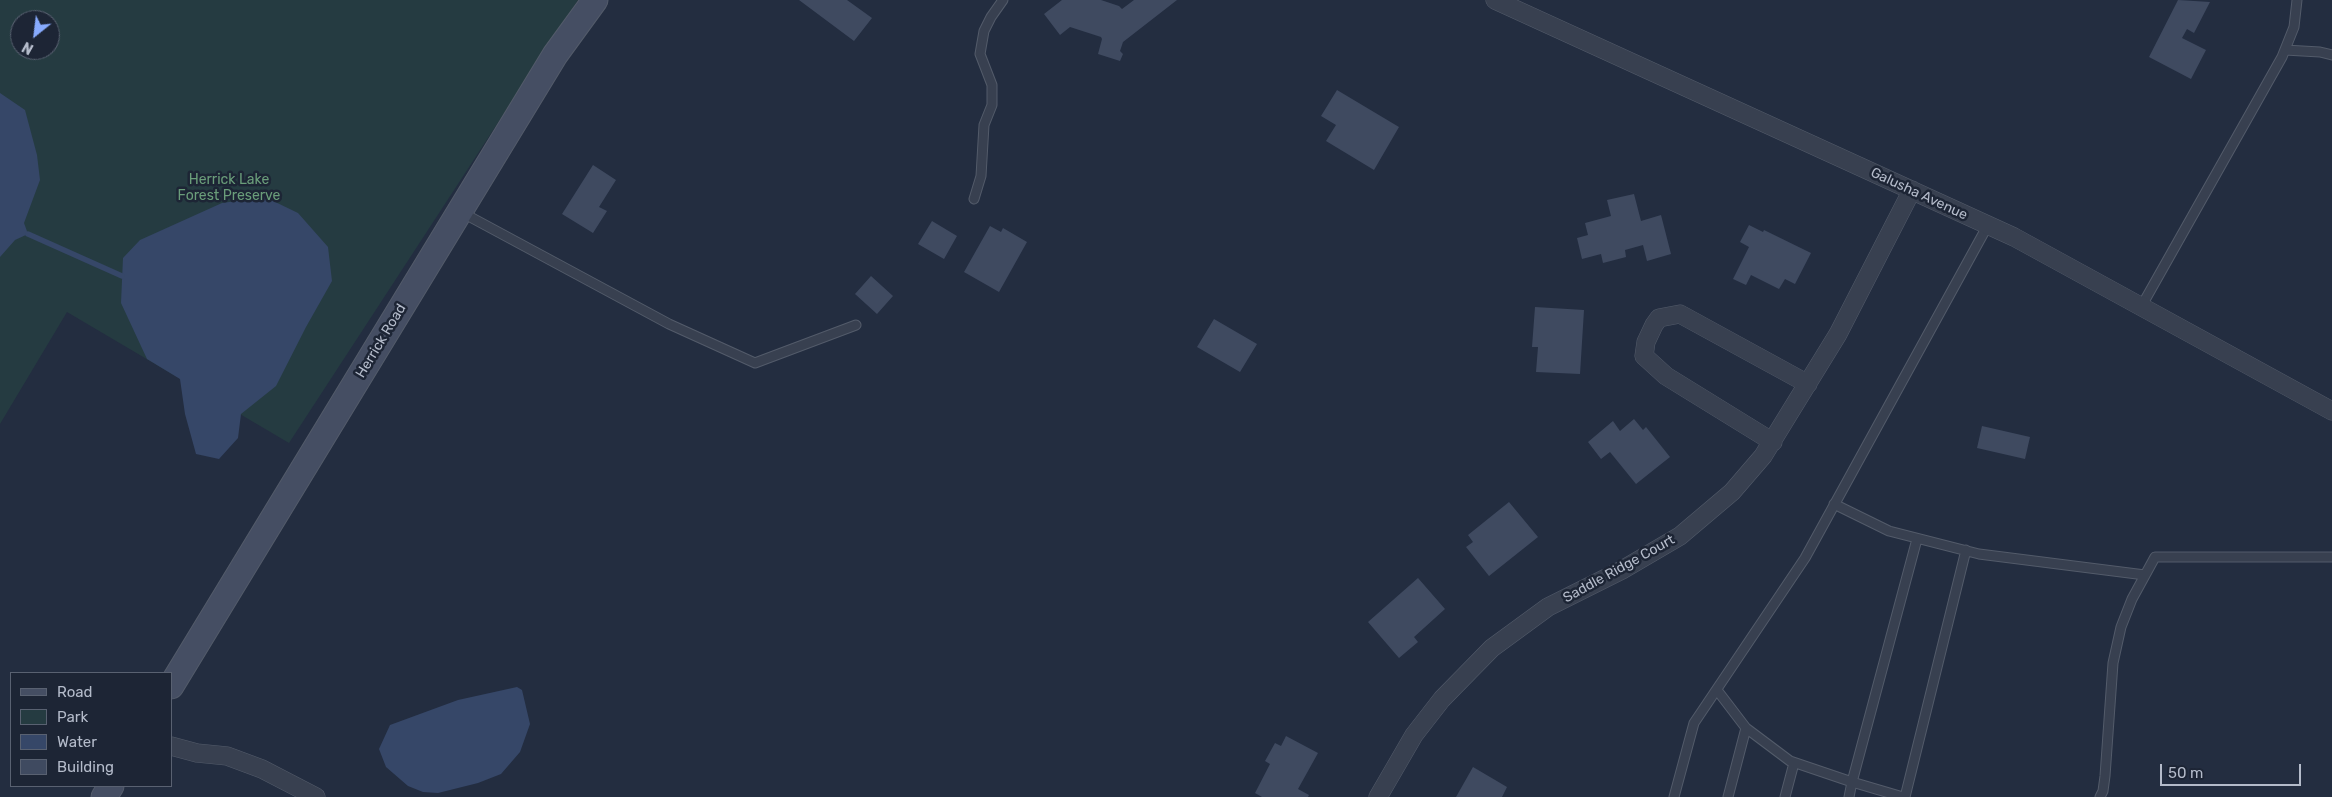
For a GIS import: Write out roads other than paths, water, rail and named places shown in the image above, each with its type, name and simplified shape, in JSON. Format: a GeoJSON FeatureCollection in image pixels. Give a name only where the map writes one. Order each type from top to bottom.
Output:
{"type":"FeatureCollection","features":[{"type":"Feature","properties":{"kind":"street","name":"Herrick Road"},"geometry":{"type":"LineString","coordinates":[[172,684],[556,55],[595,0]]}},
{"type":"Feature","properties":{"kind":"street","name":"Galusha Avenue"},"geometry":{"type":"LineString","coordinates":[[1495,0],[2014,237],[2332,411]]}},
{"type":"Feature","properties":{"kind":"street","name":"Saddle Ridge Court"},"geometry":{"type":"LineString","coordinates":[[1378,797],[1414,735],[1442,699],[1486,654],[1511,633],[1548,607],[1622,570],[1680,536],[1732,492],[1763,456],[1838,334],[1912,190]]}},
{"type":"Feature","properties":{"kind":"street"},"geometry":{"type":"LineString","coordinates":[[1772,442],[1666,376],[1644,356],[1646,342],[1654,325],[1659,318],[1680,314],[1808,384]]}},
{"type":"Feature","properties":{"kind":"street"},"geometry":{"type":"LineString","coordinates":[[172,746],[197,754],[227,756],[262,769],[316,797]]}},
{"type":"Feature","properties":{"kind":"lane"},"geometry":{"type":"LineString","coordinates":[[974,198],[981,176],[984,124],[992,105],[992,85],[980,54],[984,31],[1003,0]]}},
{"type":"Feature","properties":{"kind":"lane"},"geometry":{"type":"LineString","coordinates":[[2141,307],[2285,50],[2294,27],[2297,0]]}},
{"type":"Feature","properties":{"kind":"lane"},"geometry":{"type":"LineString","coordinates":[[2285,50],[2320,52],[2332,55]]}},
{"type":"Feature","properties":{"kind":"lane"},"geometry":{"type":"LineString","coordinates":[[460,212],[669,324],[755,363],[856,325]]}},
{"type":"Feature","properties":{"kind":"lane"},"geometry":{"type":"LineString","coordinates":[[1674,797],[1694,722],[1805,558],[1988,225]]}},
{"type":"Feature","properties":{"kind":"lane"},"geometry":{"type":"LineString","coordinates":[[1834,504],[1889,531],[1966,550],[2145,575]]}},
{"type":"Feature","properties":{"kind":"lane"},"geometry":{"type":"LineString","coordinates":[[1849,797],[1918,539]]}},
{"type":"Feature","properties":{"kind":"lane"},"geometry":{"type":"LineString","coordinates":[[1716,690],[1746,728],[1794,762],[1904,797],[1966,550]]}},
{"type":"Feature","properties":{"kind":"lane"},"geometry":{"type":"LineString","coordinates":[[2100,797],[2103,791],[2105,776],[2113,663],[2121,627],[2154,557],[2332,557]]}},
{"type":"Feature","properties":{"kind":"lane"},"geometry":{"type":"LineString","coordinates":[[1728,797],[1746,728]]}},
{"type":"Feature","properties":{"kind":"lane"},"geometry":{"type":"LineString","coordinates":[[1786,797],[1794,762]]}},
{"type":"Feature","properties":{"kind":"water"},"geometry":{"type":"Polygon","coordinates":[[[0,93],[25,110],[37,155],[40,180],[24,223],[28,234],[15,240],[0,257],[0,93]]]}},
{"type":"Feature","properties":{"kind":"water"},"geometry":{"type":"Polygon","coordinates":[[[265,197],[298,213],[328,247],[332,281],[276,386],[241,414],[238,438],[219,459],[196,454],[185,414],[180,379],[147,359],[121,303],[123,258],[140,240],[222,203],[265,197]]]}},
{"type":"Feature","properties":{"kind":"water"},"geometry":{"type":"Polygon","coordinates":[[[517,687],[522,690],[530,724],[520,752],[501,774],[478,783],[438,793],[423,792],[408,786],[386,767],[379,749],[390,725],[458,700],[517,687]]]}},
{"type":"Feature","properties":{"kind":"waterway"},"geometry":{"type":"LineString","coordinates":[[28,234],[122,276]]}},
{"type":"Feature","properties":{"kind":"park label","name":"Herrick Lake Forest Preserve"},"geometry":{"type":"Point","coordinates":[229,188]}}]}
